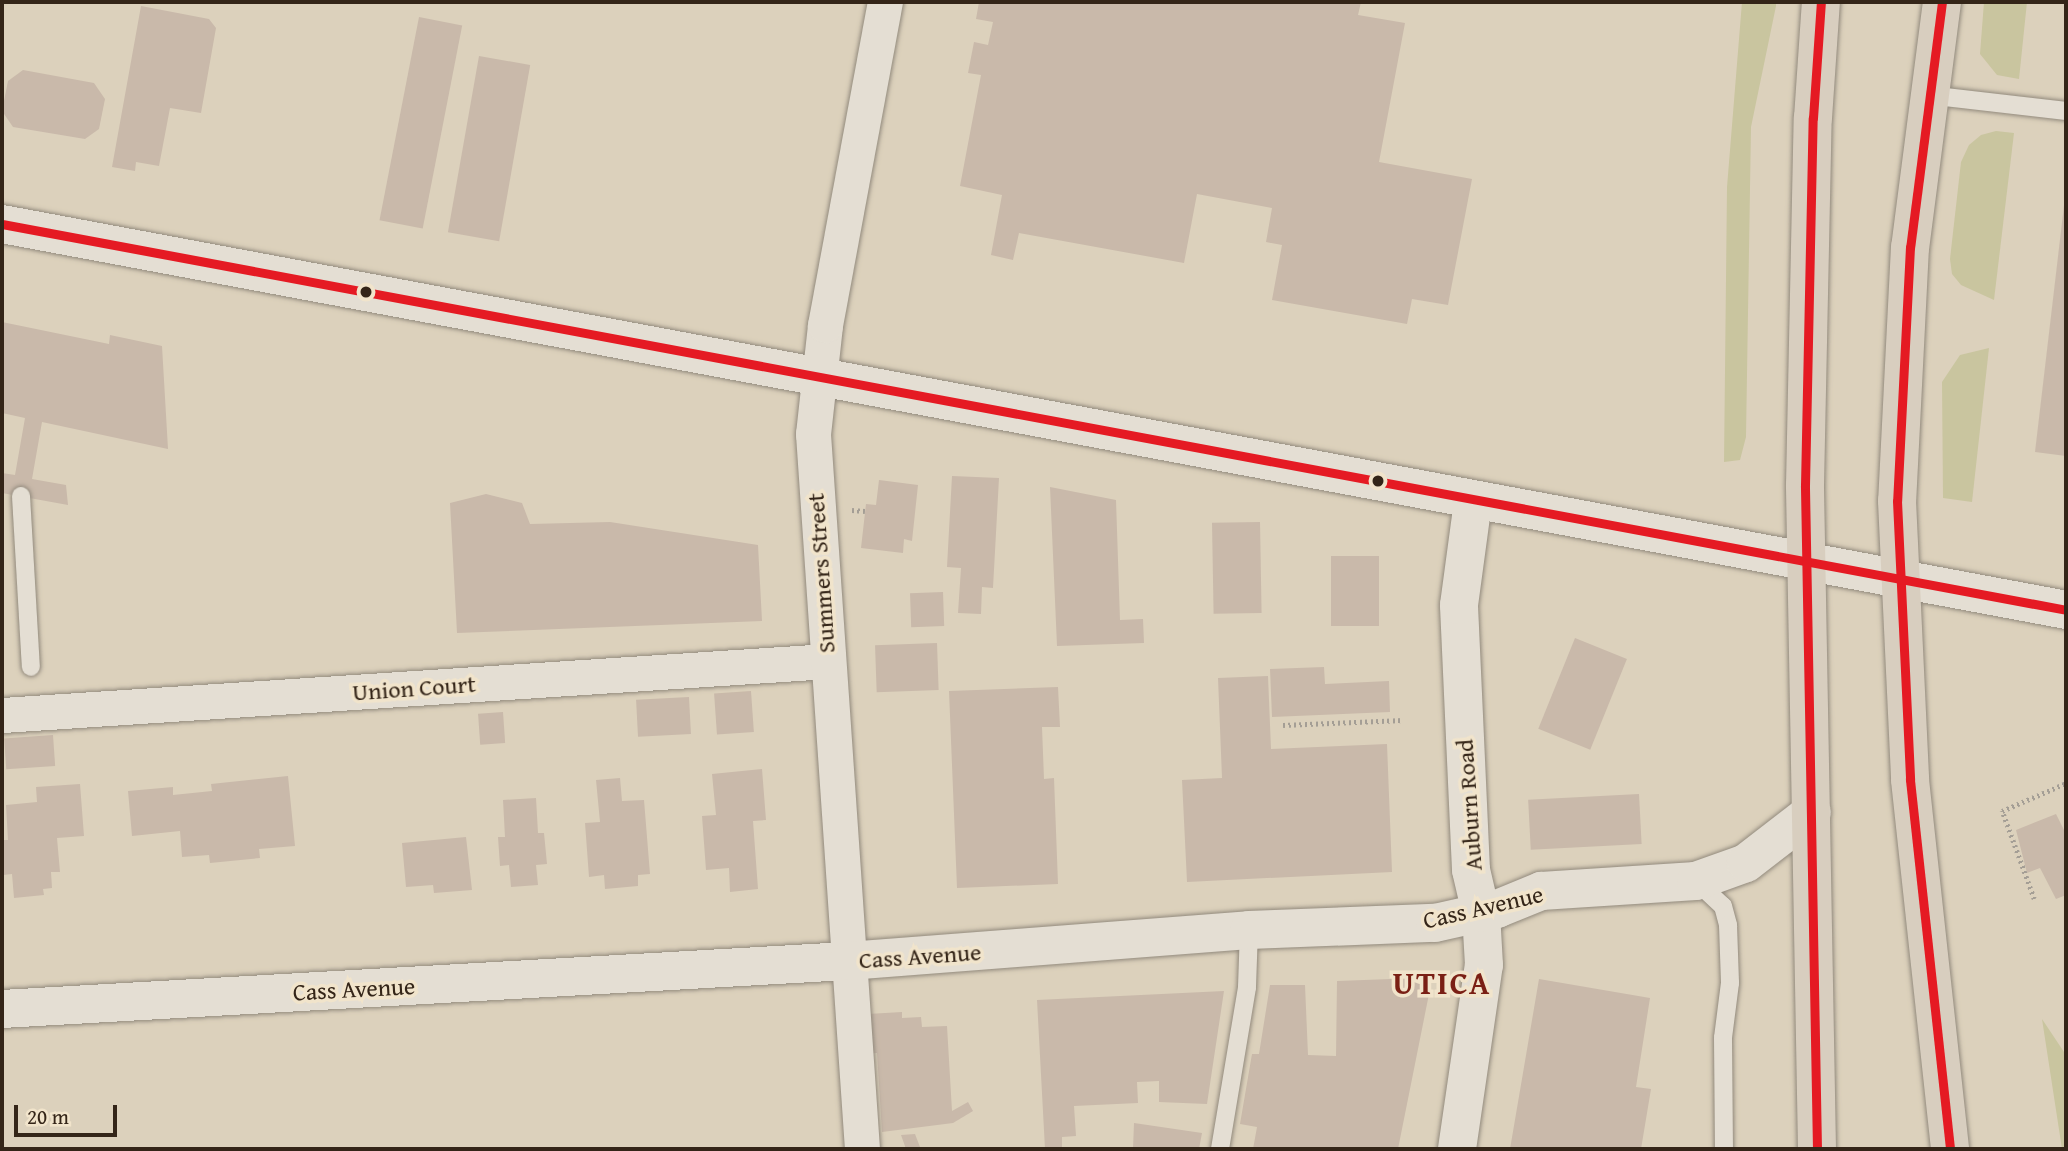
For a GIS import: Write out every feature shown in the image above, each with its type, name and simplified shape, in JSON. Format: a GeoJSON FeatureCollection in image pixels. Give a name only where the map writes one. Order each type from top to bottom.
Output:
{"type":"FeatureCollection","features":[{"type":"Feature","properties":{"kind":"highway"},"geometry":{"type":"LineString","coordinates":[[1817,1149],[1806,560],[1810,206],[1821,2]]}},
{"type":"Feature","properties":{"kind":"highway"},"geometry":{"type":"LineString","coordinates":[[1942,2],[1928,95],[1904,312],[1898,579],[1916,857],[1950,1149]]}},
{"type":"Feature","properties":{"kind":"street","name":"Summers Street"},"geometry":{"type":"LineString","coordinates":[[862,1149],[814,481],[820,375],[885,2]]}},
{"type":"Feature","properties":{"kind":"street"},"geometry":{"type":"LineString","coordinates":[[2,224],[2066,610]]}},
{"type":"Feature","properties":{"kind":"street","name":"Auburn Road"},"geometry":{"type":"LineString","coordinates":[[1457,1149],[1478,1023],[1484,965],[1481,913],[1471,870],[1459,605],[1473,501]]}},
{"type":"Feature","properties":{"kind":"street","name":"Union Court"},"geometry":{"type":"LineString","coordinates":[[2,715],[827,661]]}},
{"type":"Feature","properties":{"kind":"street","name":"Cass Avenue"},"geometry":{"type":"LineString","coordinates":[[2,1009],[848,961],[1249,930],[1435,923],[1481,913],[1541,891],[1696,881],[1746,863],[1812,812]]}},
{"type":"Feature","properties":{"kind":"lane"},"geometry":{"type":"LineString","coordinates":[[1928,95],[2066,111]]}},
{"type":"Feature","properties":{"kind":"lane"},"geometry":{"type":"LineString","coordinates":[[21,496],[30,667]]}},
{"type":"Feature","properties":{"kind":"lane"},"geometry":{"type":"LineString","coordinates":[[1696,881],[1723,906],[1728,925],[1730,983],[1723,1038],[1724,1149]]}},
{"type":"Feature","properties":{"kind":"lane"},"geometry":{"type":"LineString","coordinates":[[1220,1149],[1247,987],[1249,930]]}},
{"type":"Feature","properties":{"kind":"path"},"geometry":{"type":"LineString","coordinates":[[1283,725],[1404,720]]}},
{"type":"Feature","properties":{"kind":"path"},"geometry":{"type":"LineString","coordinates":[[2034,899],[2002,811],[2066,783]]}},
{"type":"Feature","properties":{"kind":"shaded area"},"geometry":{"type":"Polygon","coordinates":[[[1742,2],[1776,2],[1776,6],[1751,127],[1746,437],[1740,460],[1724,462],[1727,187],[1742,2]]]}},
{"type":"Feature","properties":{"kind":"shaded area"},"geometry":{"type":"Polygon","coordinates":[[[1984,2],[2027,2],[2019,79],[1997,75],[1980,54],[1984,2]]]}},
{"type":"Feature","properties":{"kind":"shaded area"},"geometry":{"type":"Polygon","coordinates":[[[1996,131],[2014,133],[1994,300],[1961,285],[1952,274],[1950,259],[1961,162],[1969,145],[1981,135],[1996,131]]]}},
{"type":"Feature","properties":{"kind":"shaded area"},"geometry":{"type":"Polygon","coordinates":[[[1989,348],[1972,502],[1943,498],[1942,382],[1960,355],[1989,348]]]}},
{"type":"Feature","properties":{"kind":"shaded area"},"geometry":{"type":"Polygon","coordinates":[[[2042,1019],[2066,1055],[2066,1149],[2062,1149],[2042,1019]]]}},
{"type":"Feature","properties":{"kind":"building"},"geometry":{"type":"Polygon","coordinates":[[[979,2],[1361,2],[1358,15],[1405,23],[1379,162],[1472,179],[1448,305],[1412,299],[1407,324],[1272,300],[1282,245],[1266,242],[1272,208],[1197,194],[1184,263],[1019,233],[1013,260],[991,255],[1002,195],[960,186],[981,75],[968,73],[974,42],[988,45],[993,22],[976,19],[979,2]]]}},
{"type":"Feature","properties":{"kind":"building"},"geometry":{"type":"Polygon","coordinates":[[[141,6],[209,19],[216,28],[201,113],[170,108],[159,166],[136,162],[135,171],[112,167],[141,6]]]}},
{"type":"Feature","properties":{"kind":"building"},"geometry":{"type":"Polygon","coordinates":[[[419,17],[462,25],[423,229],[380,220],[419,17]]]}},
{"type":"Feature","properties":{"kind":"building"},"geometry":{"type":"Polygon","coordinates":[[[479,56],[530,65],[499,241],[448,232],[479,56]]]}},
{"type":"Feature","properties":{"kind":"building"},"geometry":{"type":"Polygon","coordinates":[[[23,70],[94,83],[105,99],[99,129],[85,139],[13,127],[2,111],[8,81],[23,70]]]}},
{"type":"Feature","properties":{"kind":"building"},"geometry":{"type":"Polygon","coordinates":[[[2066,197],[2066,456],[2035,452],[2066,197]]]}},
{"type":"Feature","properties":{"kind":"building"},"geometry":{"type":"Polygon","coordinates":[[[2,322],[109,344],[110,335],[162,346],[168,449],[42,422],[32,479],[66,485],[68,505],[2,493],[2,473],[15,475],[25,418],[2,413],[2,322]]]}},
{"type":"Feature","properties":{"kind":"building"},"geometry":{"type":"Polygon","coordinates":[[[952,476],[999,478],[993,588],[982,587],[981,614],[958,613],[961,568],[947,567],[952,476]]]}},
{"type":"Feature","properties":{"kind":"building"},"geometry":{"type":"Polygon","coordinates":[[[879,480],[918,485],[912,541],[904,539],[903,553],[861,548],[866,504],[876,505],[879,480]]]}},
{"type":"Feature","properties":{"kind":"building"},"geometry":{"type":"Polygon","coordinates":[[[1050,487],[1116,500],[1120,620],[1143,619],[1144,643],[1057,646],[1050,487]]]}},
{"type":"Feature","properties":{"kind":"building"},"geometry":{"type":"Polygon","coordinates":[[[486,494],[522,503],[530,524],[610,522],[758,545],[762,621],[457,633],[450,503],[486,494]]]}},
{"type":"Feature","properties":{"kind":"building"},"geometry":{"type":"Polygon","coordinates":[[[1260,522],[1262,613],[1214,614],[1212,523],[1260,522]]]}},
{"type":"Feature","properties":{"kind":"building"},"geometry":{"type":"Polygon","coordinates":[[[1331,556],[1379,556],[1379,626],[1331,626],[1331,556]]]}},
{"type":"Feature","properties":{"kind":"building"},"geometry":{"type":"Polygon","coordinates":[[[943,592],[944,626],[911,627],[910,593],[943,592]]]}},
{"type":"Feature","properties":{"kind":"building"},"geometry":{"type":"Polygon","coordinates":[[[1575,638],[1627,659],[1590,750],[1538,729],[1575,638]]]}},
{"type":"Feature","properties":{"kind":"building"},"geometry":{"type":"Polygon","coordinates":[[[937,643],[939,690],[877,692],[875,645],[937,643]]]}},
{"type":"Feature","properties":{"kind":"building"},"geometry":{"type":"Polygon","coordinates":[[[1324,667],[1325,684],[1389,681],[1390,712],[1272,717],[1270,669],[1324,667]]]}},
{"type":"Feature","properties":{"kind":"building"},"geometry":{"type":"Polygon","coordinates":[[[1268,676],[1271,749],[1387,744],[1392,872],[1187,882],[1182,780],[1222,778],[1218,678],[1268,676]]]}},
{"type":"Feature","properties":{"kind":"building"},"geometry":{"type":"Polygon","coordinates":[[[1058,687],[1060,727],[1042,727],[1044,779],[1054,778],[1058,884],[957,888],[949,691],[1058,687]]]}},
{"type":"Feature","properties":{"kind":"building"},"geometry":{"type":"Polygon","coordinates":[[[751,691],[754,732],[717,734],[714,694],[751,691]]]}},
{"type":"Feature","properties":{"kind":"building"},"geometry":{"type":"Polygon","coordinates":[[[689,697],[691,734],[638,737],[636,700],[689,697]]]}},
{"type":"Feature","properties":{"kind":"building"},"geometry":{"type":"Polygon","coordinates":[[[503,712],[505,743],[480,745],[478,714],[503,712]]]}},
{"type":"Feature","properties":{"kind":"building"},"geometry":{"type":"Polygon","coordinates":[[[53,735],[55,766],[6,769],[4,738],[53,735]]]}},
{"type":"Feature","properties":{"kind":"building"},"geometry":{"type":"Polygon","coordinates":[[[762,769],[766,820],[753,821],[758,889],[730,892],[729,868],[706,870],[702,816],[716,815],[712,774],[762,769]]]}},
{"type":"Feature","properties":{"kind":"building"},"geometry":{"type":"Polygon","coordinates":[[[288,776],[295,846],[259,849],[260,858],[210,863],[209,855],[182,857],[180,831],[132,836],[128,791],[173,787],[173,795],[212,791],[211,784],[288,776]]]}},
{"type":"Feature","properties":{"kind":"building"},"geometry":{"type":"Polygon","coordinates":[[[620,778],[622,801],[644,800],[650,874],[638,875],[638,886],[605,889],[604,875],[589,877],[585,823],[600,822],[596,780],[620,778]]]}},
{"type":"Feature","properties":{"kind":"building"},"geometry":{"type":"Polygon","coordinates":[[[80,784],[84,836],[57,838],[60,872],[51,872],[52,888],[43,889],[44,895],[14,898],[12,874],[3,875],[2,840],[8,840],[6,805],[37,802],[36,787],[80,784]]]}},
{"type":"Feature","properties":{"kind":"building"},"geometry":{"type":"Polygon","coordinates":[[[1639,794],[1642,844],[1531,850],[1528,800],[1639,794]]]}},
{"type":"Feature","properties":{"kind":"building"},"geometry":{"type":"Polygon","coordinates":[[[536,798],[538,833],[544,833],[547,864],[536,865],[538,885],[511,887],[509,865],[500,866],[498,837],[505,837],[503,800],[536,798]]]}},
{"type":"Feature","properties":{"kind":"building"},"geometry":{"type":"Polygon","coordinates":[[[2056,814],[2066,834],[2066,895],[2056,899],[2040,868],[2027,873],[2016,830],[2056,814]]]}},
{"type":"Feature","properties":{"kind":"building"},"geometry":{"type":"Polygon","coordinates":[[[466,837],[472,890],[434,893],[433,885],[406,887],[402,843],[466,837]]]}},
{"type":"Feature","properties":{"kind":"building"},"geometry":{"type":"Polygon","coordinates":[[[1418,978],[1430,989],[1398,1149],[1253,1149],[1257,1127],[1240,1124],[1252,1054],[1259,1054],[1270,985],[1305,985],[1308,1055],[1336,1056],[1337,981],[1418,978]]]}},
{"type":"Feature","properties":{"kind":"building"},"geometry":{"type":"Polygon","coordinates":[[[1539,979],[1650,998],[1636,1087],[1651,1089],[1641,1149],[1510,1149],[1539,979]]]}},
{"type":"Feature","properties":{"kind":"building"},"geometry":{"type":"Polygon","coordinates":[[[1224,991],[1207,1104],[1159,1102],[1159,1081],[1137,1082],[1138,1103],[1074,1106],[1076,1136],[1062,1137],[1062,1149],[1045,1149],[1037,1000],[1224,991]]]}},
{"type":"Feature","properties":{"kind":"building"},"geometry":{"type":"Polygon","coordinates":[[[902,1012],[902,1018],[921,1017],[922,1027],[947,1026],[952,1111],[968,1102],[973,1111],[953,1123],[882,1132],[877,1053],[870,1053],[868,1014],[902,1012]]]}},
{"type":"Feature","properties":{"kind":"building"},"geometry":{"type":"Polygon","coordinates":[[[1134,1123],[1202,1133],[1199,1149],[1133,1149],[1134,1123]]]}},
{"type":"Feature","properties":{"kind":"building"},"geometry":{"type":"Polygon","coordinates":[[[915,1134],[920,1147],[928,1149],[906,1149],[901,1135],[915,1134]]]}},
{"type":"Feature","properties":{"kind":"transit line"},"geometry":{"type":"LineString","coordinates":[[1817,1149],[1805,485],[1813,118],[1821,2]]}},
{"type":"Feature","properties":{"kind":"transit line"},"geometry":{"type":"LineString","coordinates":[[1942,2],[1910,247],[1897,501],[1910,780],[1950,1149]]}},
{"type":"Feature","properties":{"kind":"transit line"},"geometry":{"type":"LineString","coordinates":[[2,224],[2066,610]]}},
{"type":"Feature","properties":{"kind":"district","name":"UTICA"},"geometry":{"type":"Point","coordinates":[1442,983]}}]}
